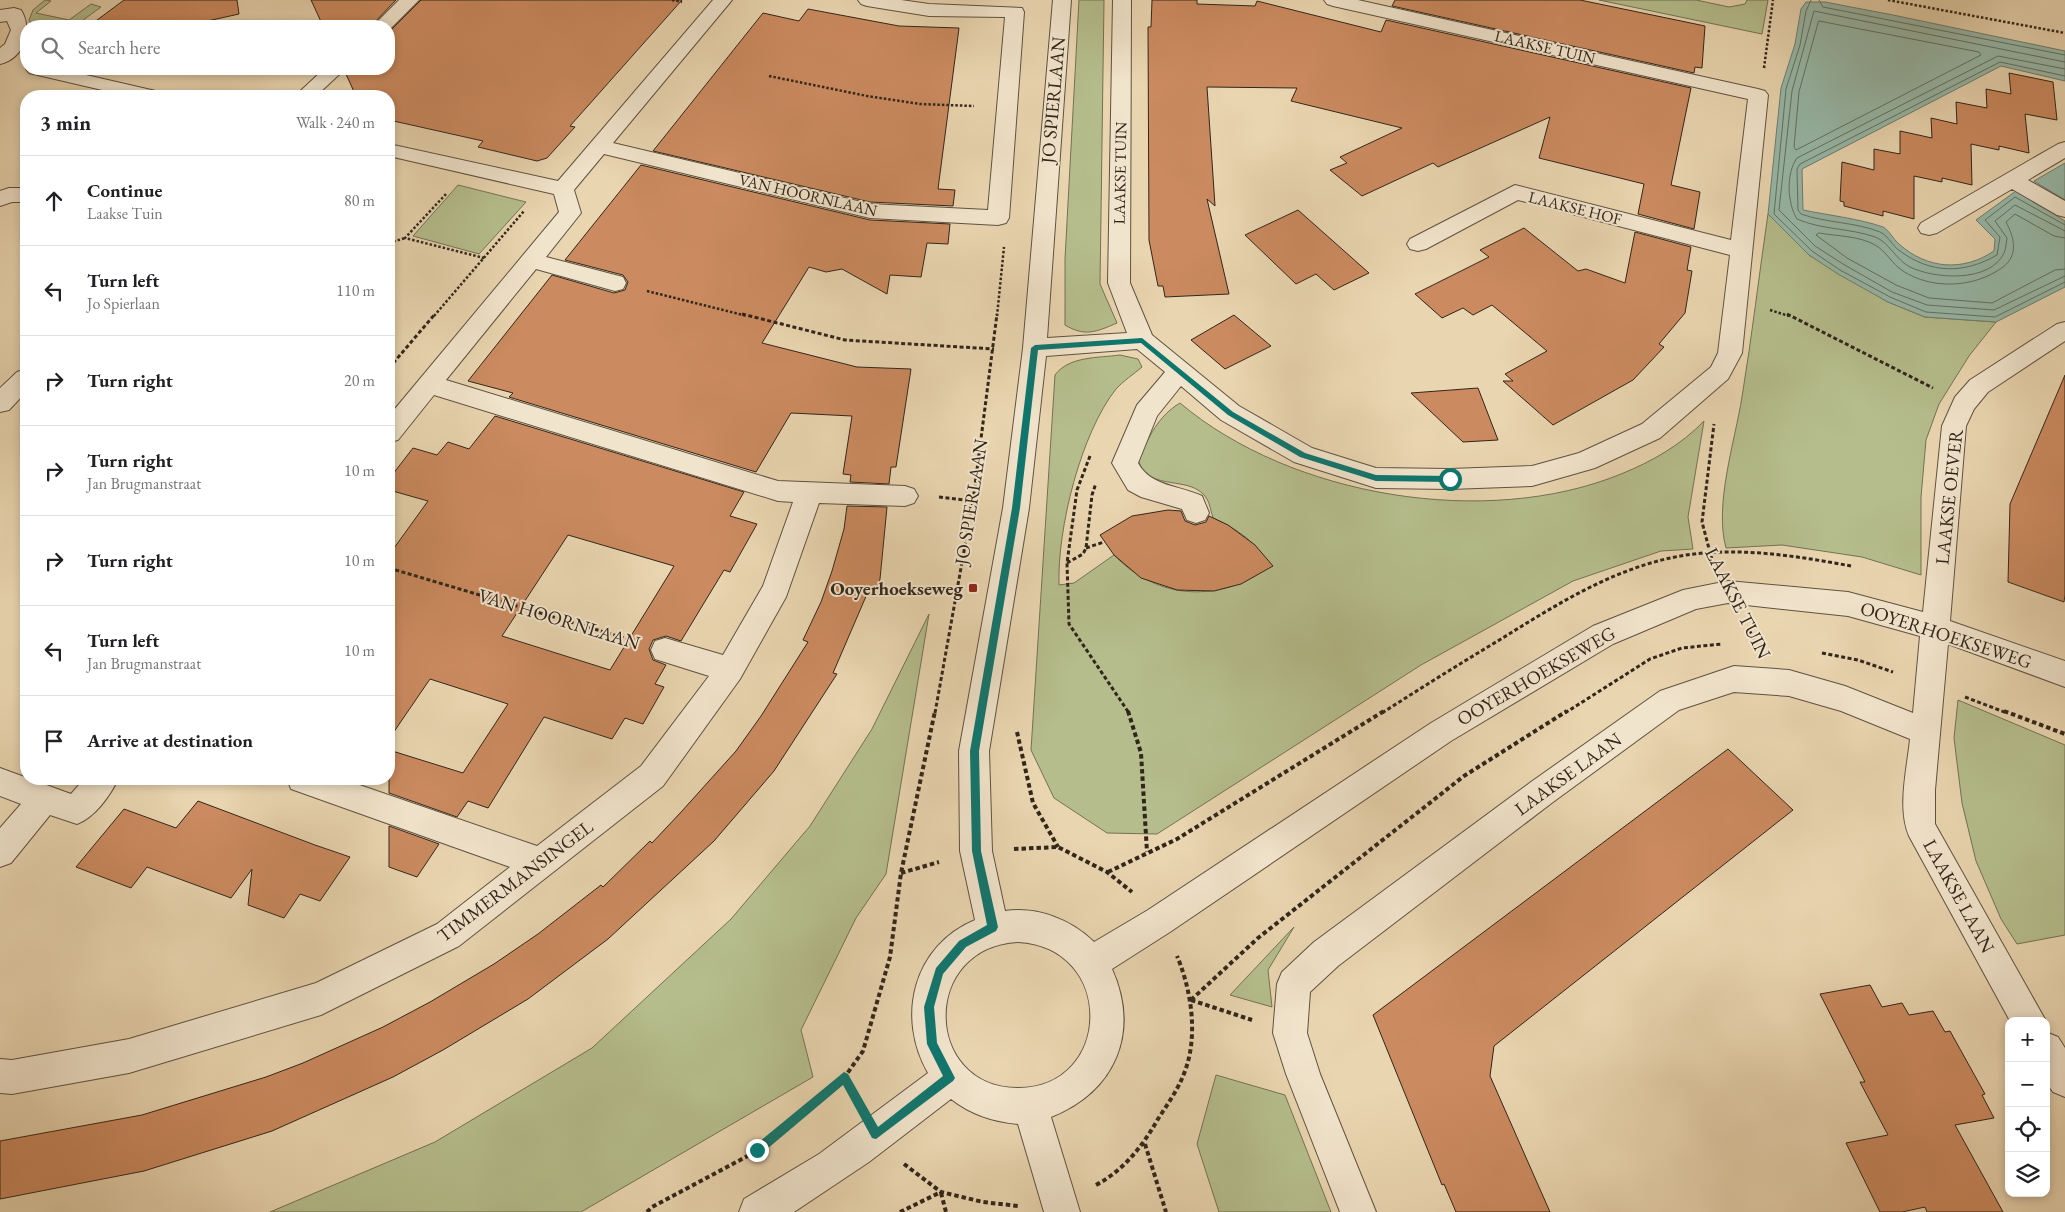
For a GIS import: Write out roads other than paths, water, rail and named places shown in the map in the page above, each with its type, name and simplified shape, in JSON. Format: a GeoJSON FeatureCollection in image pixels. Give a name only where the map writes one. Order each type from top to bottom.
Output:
{"type":"FeatureCollection","features":[{"type":"Feature","properties":{"kind":"street"},"geometry":{"type":"LineString","coordinates":[[388,20],[410,0]]}},
{"type":"Feature","properties":{"kind":"street"},"geometry":{"type":"LineString","coordinates":[[555,187],[600,146],[723,0]]}},
{"type":"Feature","properties":{"kind":"street","name":"VAN HOORNLAAN"},"geometry":{"type":"LineString","coordinates":[[600,146],[870,211],[998,218],[1015,12],[929,10],[868,0]]}},
{"type":"Feature","properties":{"kind":"street","name":"JO SPIERLAAN"},"geometry":{"type":"LineString","coordinates":[[993,927],[976,851],[974,751],[1016,508],[1035,348],[1062,0]]}},
{"type":"Feature","properties":{"kind":"street","name":"LAAKSE TUIN"},"geometry":{"type":"LineString","coordinates":[[1122,0],[1119,283],[1142,340],[1230,414],[1302,455],[1376,478],[1450,479],[1532,476],[1586,461],[1651,431],[1720,373],[1730,353],[1758,95],[1333,0]]}},
{"type":"Feature","properties":{"kind":"street"},"geometry":{"type":"LineString","coordinates":[[0,59],[13,47],[20,30],[14,12]]}},
{"type":"Feature","properties":{"kind":"street"},"geometry":{"type":"LineString","coordinates":[[0,59],[20,64]]}},
{"type":"Feature","properties":{"kind":"street"},"geometry":{"type":"LineString","coordinates":[[62,75],[127,90]]}},
{"type":"Feature","properties":{"kind":"street"},"geometry":{"type":"LineString","coordinates":[[312,90],[328,75]]}},
{"type":"Feature","properties":{"kind":"street"},"geometry":{"type":"LineString","coordinates":[[1929,228],[2065,149]]}},
{"type":"Feature","properties":{"kind":"street"},"geometry":{"type":"LineString","coordinates":[[395,151],[555,187],[570,213],[395,426]]}},
{"type":"Feature","properties":{"kind":"street"},"geometry":{"type":"LineString","coordinates":[[2013,180],[2065,210]]}},
{"type":"Feature","properties":{"kind":"street","name":"LAAKSE HOF"},"geometry":{"type":"LineString","coordinates":[[1418,244],[1515,192],[1741,250]]}},
{"type":"Feature","properties":{"kind":"street"},"geometry":{"type":"LineString","coordinates":[[0,199],[9,195],[20,195]]}},
{"type":"Feature","properties":{"kind":"street"},"geometry":{"type":"LineString","coordinates":[[531,260],[615,283]]}},
{"type":"Feature","properties":{"kind":"street","name":"LAAKSE OEVER"},"geometry":{"type":"LineString","coordinates":[[1936,628],[1950,448],[1954,426],[1964,404],[1979,386],[2065,330]]}},
{"type":"Feature","properties":{"kind":"street"},"geometry":{"type":"LineString","coordinates":[[1035,348],[1142,340]]}},
{"type":"Feature","properties":{"kind":"street"},"geometry":{"type":"LineString","coordinates":[[1178,372],[1146,412],[1125,463],[1136,483],[1158,493],[1180,496],[1193,503],[1196,513]]}},
{"type":"Feature","properties":{"kind":"street"},"geometry":{"type":"LineString","coordinates":[[0,403],[20,384]]}},
{"type":"Feature","properties":{"kind":"street"},"geometry":{"type":"LineString","coordinates":[[429,384],[778,491],[905,496]]}},
{"type":"Feature","properties":{"kind":"street","name":"TIMMERMANSINGEL"},"geometry":{"type":"LineString","coordinates":[[0,1076],[12,1077],[129,1056],[321,998],[448,935],[652,776],[730,670],[776,589],[809,493]]}},
{"type":"Feature","properties":{"kind":"street","name":"OOYERHOEKSEWEG"},"geometry":{"type":"LineString","coordinates":[[1091,963],[1159,921],[1440,732],[1603,634],[1693,598],[1728,592],[1848,604],[1936,628],[2065,674]]}},
{"type":"Feature","properties":{"kind":"street","name":"LAAKSE LAAN"},"geometry":{"type":"LineString","coordinates":[[1936,628],[1920,790],[1920,826],[2027,1017]]}},
{"type":"Feature","properties":{"kind":"street","name":"VAN HOORNLAAN"},"geometry":{"type":"LineString","coordinates":[[665,650],[730,670]]}},
{"type":"Feature","properties":{"kind":"street","name":"LAAKSE LAAN"},"geometry":{"type":"LineString","coordinates":[[1358,1212],[1303,1074],[1290,1033],[1294,984],[1326,954],[1542,792],[1670,700],[1734,679],[1789,683],[1845,699],[1926,732]]}},
{"type":"Feature","properties":{"kind":"street"},"geometry":{"type":"LineString","coordinates":[[0,782],[77,810],[98,785]]}},
{"type":"Feature","properties":{"kind":"street"},"geometry":{"type":"LineString","coordinates":[[319,785],[541,863]]}},
{"type":"Feature","properties":{"kind":"street"},"geometry":{"type":"LineString","coordinates":[[0,852],[45,798]]}},
{"type":"Feature","properties":{"kind":"street"},"geometry":{"type":"LineString","coordinates":[[1020,924],[1048,929],[1072,942],[1091,963],[1105,996],[1105,1033],[1092,1068],[1066,1095],[1031,1108],[1001,1108],[973,1097],[950,1078],[932,1044],[929,1007],[939,972],[962,944],[993,927],[1020,924]]}},
{"type":"Feature","properties":{"kind":"street"},"geometry":{"type":"LineString","coordinates":[[2050,1056],[2065,1080]]}},
{"type":"Feature","properties":{"kind":"street"},"geometry":{"type":"LineString","coordinates":[[757,1212],[788,1196],[876,1134],[950,1078]]}},
{"type":"Feature","properties":{"kind":"street"},"geometry":{"type":"LineString","coordinates":[[1031,1108],[1062,1212]]}},
{"type":"Feature","properties":{"kind":"water"},"geometry":{"type":"Polygon","coordinates":[[[1806,2],[1825,2],[2065,51],[2065,81],[2001,66],[1802,169],[1803,210],[1854,219],[1883,227],[1899,244],[1921,259],[1945,265],[1958,265],[1970,262],[1994,251],[1995,239],[1976,220],[2016,191],[2065,221],[2065,287],[1996,322],[1925,317],[1888,302],[1838,274],[1809,255],[1768,214],[1781,88],[1795,44],[1801,9],[1806,2]]]}},
{"type":"Feature","properties":{"kind":"water"},"geometry":{"type":"Polygon","coordinates":[[[2065,163],[2065,200],[2034,181],[2065,163]]]}},
{"type":"Feature","properties":{"kind":"place","name":"Ooyerhoekseweg"},"geometry":{"type":"Point","coordinates":[973,588]}}]}
